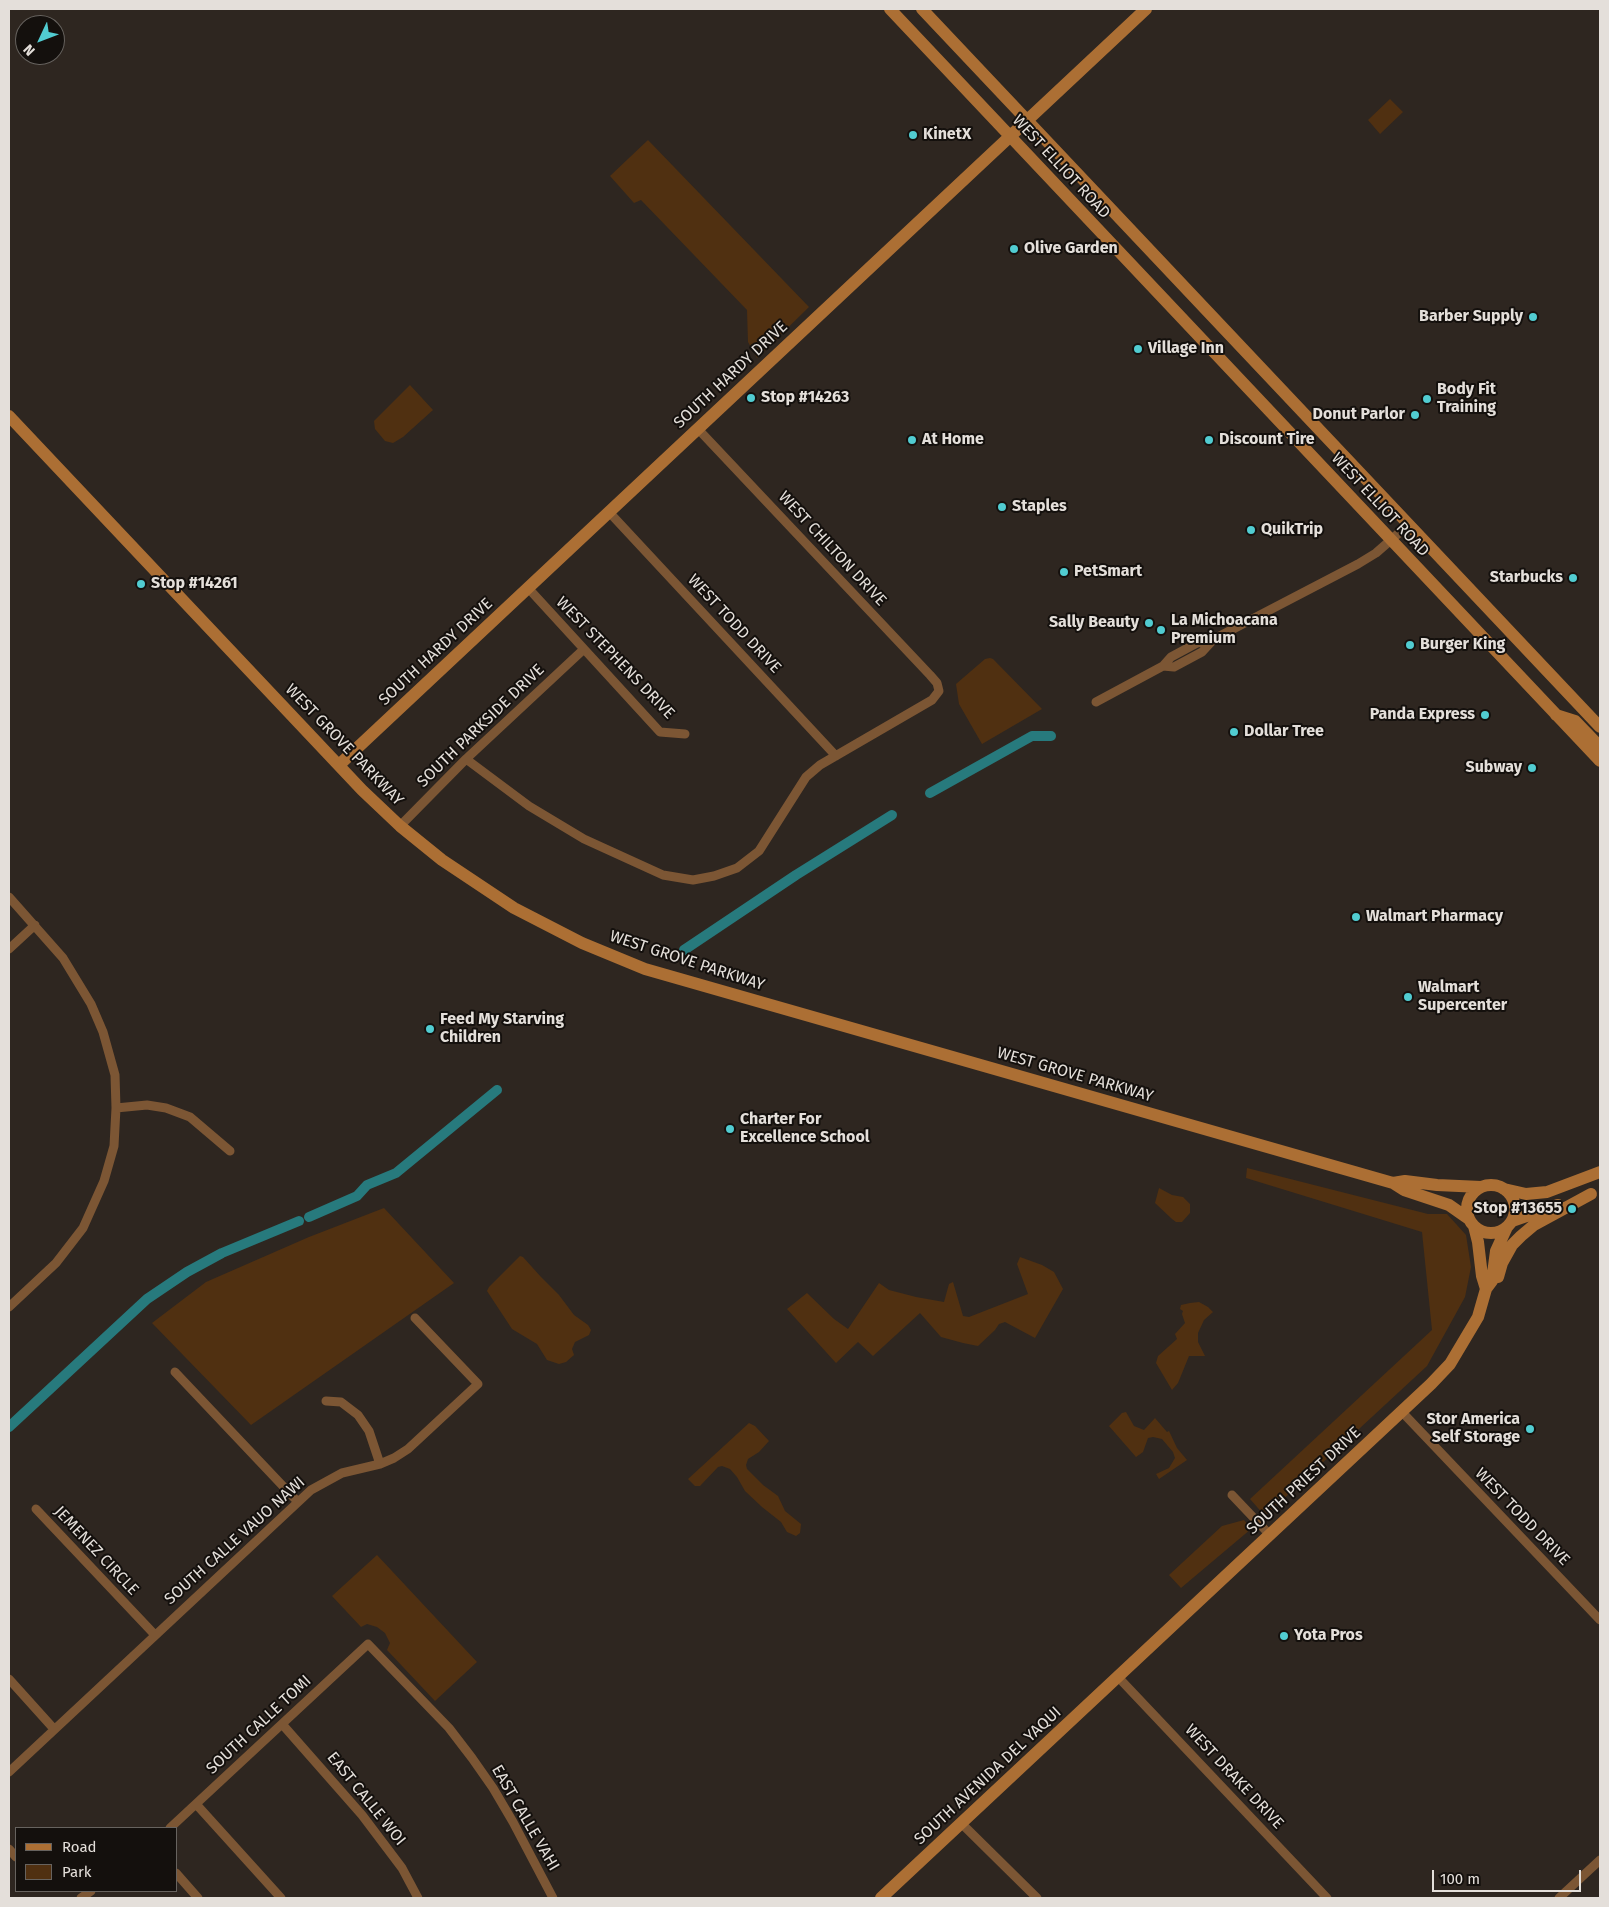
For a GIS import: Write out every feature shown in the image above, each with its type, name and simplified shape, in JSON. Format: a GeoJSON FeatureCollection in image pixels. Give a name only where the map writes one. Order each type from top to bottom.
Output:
{"type":"FeatureCollection","features":[{"type":"Feature","properties":{"kind":"street","name":"WEST ELLIOT ROAD"},"geometry":{"type":"LineString","coordinates":[[890,9],[1600,761]]}},
{"type":"Feature","properties":{"kind":"street","name":"WEST ELLIOT ROAD"},"geometry":{"type":"LineString","coordinates":[[922,9],[1600,727]]}},
{"type":"Feature","properties":{"kind":"street","name":"SOUTH HARDY DRIVE"},"geometry":{"type":"LineString","coordinates":[[339,766],[1146,9]]}},
{"type":"Feature","properties":{"kind":"street","name":"WEST GROVE PARKWAY"},"geometry":{"type":"LineString","coordinates":[[9,416],[339,766],[400,826],[452,868],[514,908],[582,943],[645,969],[1393,1183],[1404,1190],[1448,1205],[1471,1222]]}},
{"type":"Feature","properties":{"kind":"street","name":"WEST CHILTON DRIVE"},"geometry":{"type":"LineString","coordinates":[[698,429],[937,682],[939,691],[932,700],[836,756]]}},
{"type":"Feature","properties":{"kind":"street","name":"WEST TODD DRIVE"},"geometry":{"type":"LineString","coordinates":[[609,512],[836,756]]}},
{"type":"Feature","properties":{"kind":"street"},"geometry":{"type":"LineString","coordinates":[[1096,702],[1163,666],[1171,657],[1197,643],[1214,640],[1358,564],[1376,553],[1408,524]]}},
{"type":"Feature","properties":{"kind":"street","name":"WEST STEPHENS DRIVE"},"geometry":{"type":"LineString","coordinates":[[528,589],[660,732],[685,734]]}},
{"type":"Feature","properties":{"kind":"street","name":"SOUTH PARKSIDE DRIVE"},"geometry":{"type":"LineString","coordinates":[[400,826],[466,759],[584,649]]}},
{"type":"Feature","properties":{"kind":"street"},"geometry":{"type":"LineString","coordinates":[[1556,715],[1575,721],[1600,747]]}},
{"type":"Feature","properties":{"kind":"street"},"geometry":{"type":"LineString","coordinates":[[466,759],[529,806],[584,839],[663,875],[693,880],[714,876],[737,868],[759,851],[806,777],[820,765],[836,756]]}},
{"type":"Feature","properties":{"kind":"street"},"geometry":{"type":"LineString","coordinates":[[9,897],[35,924],[63,958],[91,1004],[103,1032],[115,1075],[116,1108],[114,1146],[104,1181],[83,1228],[56,1263],[9,1307]]}},
{"type":"Feature","properties":{"kind":"street"},"geometry":{"type":"LineString","coordinates":[[9,949],[35,924]]}},
{"type":"Feature","properties":{"kind":"street"},"geometry":{"type":"LineString","coordinates":[[116,1108],[147,1105],[166,1108],[190,1117],[230,1151]]}},
{"type":"Feature","properties":{"kind":"street"},"geometry":{"type":"LineString","coordinates":[[1595,1192],[1509,1224],[1494,1233],[1479,1230],[1471,1222],[1467,1204],[1475,1191],[1481,1187],[1496,1186],[1526,1194],[1546,1192],[1600,1172]]}},
{"type":"Feature","properties":{"kind":"street","name":"WEST GROVE PARKWAY"},"geometry":{"type":"LineString","coordinates":[[1393,1183],[1405,1181],[1481,1187]]}},
{"type":"Feature","properties":{"kind":"street"},"geometry":{"type":"LineString","coordinates":[[1504,1189],[1513,1200],[1514,1207],[1509,1224]]}},
{"type":"Feature","properties":{"kind":"street"},"geometry":{"type":"LineString","coordinates":[[1483,1305],[1497,1282],[1502,1263],[1512,1245],[1534,1225],[1595,1192]]}},
{"type":"Feature","properties":{"kind":"street","name":"SOUTH PRIEST DRIVE"},"geometry":{"type":"LineString","coordinates":[[1471,1222],[1478,1242],[1482,1276],[1486,1289]]}},
{"type":"Feature","properties":{"kind":"street","name":"SOUTH PRIEST DRIVE"},"geometry":{"type":"LineString","coordinates":[[1118,1677],[1402,1412],[1450,1364],[1475,1324],[1483,1305],[1486,1289],[1492,1281],[1496,1251],[1509,1224]]}},
{"type":"Feature","properties":{"kind":"street","name":"SOUTH CALLE VAUO NAWI"},"geometry":{"type":"LineString","coordinates":[[9,1772],[311,1490],[342,1473],[380,1464],[408,1449],[478,1384],[415,1318]]}},
{"type":"Feature","properties":{"kind":"street"},"geometry":{"type":"LineString","coordinates":[[175,1372],[298,1502]]}},
{"type":"Feature","properties":{"kind":"street"},"geometry":{"type":"LineString","coordinates":[[326,1401],[341,1402],[358,1415],[369,1430],[380,1464]]}},
{"type":"Feature","properties":{"kind":"street","name":"WEST TODD DRIVE"},"geometry":{"type":"LineString","coordinates":[[1402,1412],[1600,1620]]}},
{"type":"Feature","properties":{"kind":"street"},"geometry":{"type":"LineString","coordinates":[[1232,1494],[1270,1535]]}},
{"type":"Feature","properties":{"kind":"street","name":"JEMENEZ CIRCLE"},"geometry":{"type":"LineString","coordinates":[[36,1508],[155,1635]]}},
{"type":"Feature","properties":{"kind":"street","name":"SOUTH CALLE TOMI"},"geometry":{"type":"LineString","coordinates":[[171,1827],[368,1644]]}},
{"type":"Feature","properties":{"kind":"street","name":"EAST CALLE VAHI"},"geometry":{"type":"LineString","coordinates":[[368,1644],[449,1728],[494,1788],[553,1898]]}},
{"type":"Feature","properties":{"kind":"street","name":"SOUTH AVENIDA DEL YAQUI"},"geometry":{"type":"LineString","coordinates":[[881,1898],[1118,1677]]}},
{"type":"Feature","properties":{"kind":"street","name":"WEST DRAKE DRIVE"},"geometry":{"type":"LineString","coordinates":[[1118,1677],[1328,1898]]}},
{"type":"Feature","properties":{"kind":"street"},"geometry":{"type":"LineString","coordinates":[[9,1679],[54,1729]]}},
{"type":"Feature","properties":{"kind":"street","name":"EAST CALLE WOI"},"geometry":{"type":"LineString","coordinates":[[282,1724],[362,1815],[402,1868],[418,1898]]}},
{"type":"Feature","properties":{"kind":"street"},"geometry":{"type":"LineString","coordinates":[[196,1804],[281,1898]]}},
{"type":"Feature","properties":{"kind":"street"},"geometry":{"type":"LineString","coordinates":[[962,1823],[1037,1898]]}},
{"type":"Feature","properties":{"kind":"street"},"geometry":{"type":"LineString","coordinates":[[1559,1898],[1600,1860]]}},
{"type":"Feature","properties":{"kind":"street"},"geometry":{"type":"LineString","coordinates":[[178,1875],[198,1898]]}},
{"type":"Feature","properties":{"kind":"green space"},"geometry":{"type":"Polygon","coordinates":[[[1390,99],[1403,112],[1380,134],[1368,120],[1390,99]]]}},
{"type":"Feature","properties":{"kind":"green space"},"geometry":{"type":"Polygon","coordinates":[[[648,140],[809,307],[757,358],[748,342],[747,310],[641,200],[634,203],[610,176],[648,140]]]}},
{"type":"Feature","properties":{"kind":"green space"},"geometry":{"type":"Polygon","coordinates":[[[410,385],[433,410],[403,437],[393,443],[385,441],[375,429],[374,421],[410,385]]]}},
{"type":"Feature","properties":{"kind":"green space"},"geometry":{"type":"Polygon","coordinates":[[[990,658],[1042,709],[982,744],[959,704],[956,684],[985,659],[990,658]]]}},
{"type":"Feature","properties":{"kind":"green space"},"geometry":{"type":"Polygon","coordinates":[[[1247,1168],[1428,1214],[1447,1214],[1466,1235],[1471,1267],[1465,1297],[1427,1366],[1265,1516],[1250,1499],[1432,1330],[1422,1232],[1246,1178],[1247,1168]]]}},
{"type":"Feature","properties":{"kind":"green space"},"geometry":{"type":"Polygon","coordinates":[[[1159,1188],[1172,1195],[1183,1197],[1190,1204],[1190,1213],[1182,1222],[1176,1222],[1155,1203],[1159,1188]]]}},
{"type":"Feature","properties":{"kind":"green space"},"geometry":{"type":"Polygon","coordinates":[[[384,1208],[454,1283],[251,1425],[152,1323],[206,1282],[309,1237],[384,1208]]]}},
{"type":"Feature","properties":{"kind":"green space"},"geometry":{"type":"Polygon","coordinates":[[[520,1256],[559,1295],[574,1315],[588,1325],[591,1330],[589,1335],[575,1342],[572,1349],[574,1355],[566,1362],[559,1364],[547,1360],[537,1344],[512,1329],[487,1291],[520,1256]]]}},
{"type":"Feature","properties":{"kind":"green space"},"geometry":{"type":"Polygon","coordinates":[[[1020,1257],[1042,1265],[1054,1272],[1063,1289],[1035,1338],[1005,1322],[999,1324],[978,1346],[963,1343],[941,1337],[920,1313],[873,1356],[858,1342],[836,1363],[787,1309],[807,1293],[834,1319],[848,1329],[879,1283],[889,1290],[944,1302],[949,1284],[953,1282],[963,1316],[969,1317],[1028,1294],[1017,1264],[1020,1257]]]}},
{"type":"Feature","properties":{"kind":"green space"},"geometry":{"type":"Polygon","coordinates":[[[1199,1302],[1213,1312],[1204,1320],[1198,1333],[1198,1342],[1205,1356],[1189,1356],[1178,1383],[1172,1390],[1156,1363],[1158,1356],[1177,1339],[1175,1334],[1185,1323],[1183,1311],[1180,1309],[1181,1305],[1199,1302]]]}},
{"type":"Feature","properties":{"kind":"green space"},"geometry":{"type":"Polygon","coordinates":[[[1126,1412],[1134,1426],[1144,1430],[1155,1418],[1167,1432],[1169,1431],[1177,1448],[1187,1460],[1159,1479],[1156,1474],[1169,1468],[1175,1458],[1173,1452],[1162,1439],[1153,1437],[1148,1438],[1143,1452],[1136,1457],[1109,1426],[1122,1413],[1126,1412]]]}},
{"type":"Feature","properties":{"kind":"green space"},"geometry":{"type":"Polygon","coordinates":[[[749,1423],[755,1426],[769,1441],[759,1452],[748,1459],[747,1469],[763,1485],[778,1496],[785,1511],[801,1524],[800,1533],[796,1536],[787,1532],[781,1522],[745,1491],[730,1469],[722,1466],[718,1467],[700,1486],[695,1486],[688,1479],[749,1423]]]}},
{"type":"Feature","properties":{"kind":"green space"},"geometry":{"type":"Polygon","coordinates":[[[1244,1520],[1251,1529],[1181,1588],[1169,1575],[1222,1526],[1244,1520]]]}},
{"type":"Feature","properties":{"kind":"green space"},"geometry":{"type":"Polygon","coordinates":[[[377,1555],[477,1662],[435,1701],[387,1650],[390,1643],[385,1633],[377,1627],[367,1624],[361,1627],[332,1596],[377,1555]]]}},
{"type":"Feature","properties":{"kind":"waterway"},"geometry":{"type":"LineString","coordinates":[[930,793],[1032,736],[1051,736]]}},
{"type":"Feature","properties":{"kind":"waterway"},"geometry":{"type":"LineString","coordinates":[[684,950],[796,875],[892,815]]}},
{"type":"Feature","properties":{"kind":"waterway"},"geometry":{"type":"LineString","coordinates":[[309,1217],[357,1196],[367,1185],[396,1173],[497,1090]]}},
{"type":"Feature","properties":{"kind":"waterway"},"geometry":{"type":"LineString","coordinates":[[9,1427],[147,1299],[187,1272],[222,1253],[299,1221]]}},
{"type":"Feature","properties":{"kind":"place","name":"KinetX"},"geometry":{"type":"Point","coordinates":[913,135]}},
{"type":"Feature","properties":{"kind":"place","name":"Olive Garden"},"geometry":{"type":"Point","coordinates":[1014,249]}},
{"type":"Feature","properties":{"kind":"place","name":"Barber Supply"},"geometry":{"type":"Point","coordinates":[1533,317]}},
{"type":"Feature","properties":{"kind":"place","name":"Village Inn"},"geometry":{"type":"Point","coordinates":[1138,349]}},
{"type":"Feature","properties":{"kind":"place","name":"Stop #14263"},"geometry":{"type":"Point","coordinates":[751,398]}},
{"type":"Feature","properties":{"kind":"place","name":"Body Fit Training"},"geometry":{"type":"Point","coordinates":[1427,399]}},
{"type":"Feature","properties":{"kind":"place","name":"Donut Parlor"},"geometry":{"type":"Point","coordinates":[1415,415]}},
{"type":"Feature","properties":{"kind":"place","name":"At Home"},"geometry":{"type":"Point","coordinates":[912,440]}},
{"type":"Feature","properties":{"kind":"place","name":"Discount Tire"},"geometry":{"type":"Point","coordinates":[1209,440]}},
{"type":"Feature","properties":{"kind":"place","name":"Staples"},"geometry":{"type":"Point","coordinates":[1002,507]}},
{"type":"Feature","properties":{"kind":"place","name":"QuikTrip"},"geometry":{"type":"Point","coordinates":[1251,530]}},
{"type":"Feature","properties":{"kind":"place","name":"PetSmart"},"geometry":{"type":"Point","coordinates":[1064,572]}},
{"type":"Feature","properties":{"kind":"place","name":"Starbucks"},"geometry":{"type":"Point","coordinates":[1573,578]}},
{"type":"Feature","properties":{"kind":"place","name":"Stop #14261"},"geometry":{"type":"Point","coordinates":[141,584]}},
{"type":"Feature","properties":{"kind":"place","name":"Sally Beauty"},"geometry":{"type":"Point","coordinates":[1149,623]}},
{"type":"Feature","properties":{"kind":"place","name":"La Michoacana Premium"},"geometry":{"type":"Point","coordinates":[1161,630]}},
{"type":"Feature","properties":{"kind":"place","name":"Burger King"},"geometry":{"type":"Point","coordinates":[1410,645]}},
{"type":"Feature","properties":{"kind":"place","name":"Panda Express"},"geometry":{"type":"Point","coordinates":[1485,715]}},
{"type":"Feature","properties":{"kind":"place","name":"Dollar Tree"},"geometry":{"type":"Point","coordinates":[1234,732]}},
{"type":"Feature","properties":{"kind":"place","name":"Subway"},"geometry":{"type":"Point","coordinates":[1532,768]}},
{"type":"Feature","properties":{"kind":"place","name":"Walmart Pharmacy"},"geometry":{"type":"Point","coordinates":[1356,917]}},
{"type":"Feature","properties":{"kind":"place","name":"Walmart Supercenter"},"geometry":{"type":"Point","coordinates":[1408,997]}},
{"type":"Feature","properties":{"kind":"place","name":"Feed My Starving Children"},"geometry":{"type":"Point","coordinates":[430,1029]}},
{"type":"Feature","properties":{"kind":"place","name":"Charter For Excellence School"},"geometry":{"type":"Point","coordinates":[730,1129]}},
{"type":"Feature","properties":{"kind":"place","name":"Stop #13655"},"geometry":{"type":"Point","coordinates":[1572,1209]}},
{"type":"Feature","properties":{"kind":"place","name":"Stor America Self Storage"},"geometry":{"type":"Point","coordinates":[1530,1429]}},
{"type":"Feature","properties":{"kind":"place","name":"Yota Pros"},"geometry":{"type":"Point","coordinates":[1284,1636]}}]}
